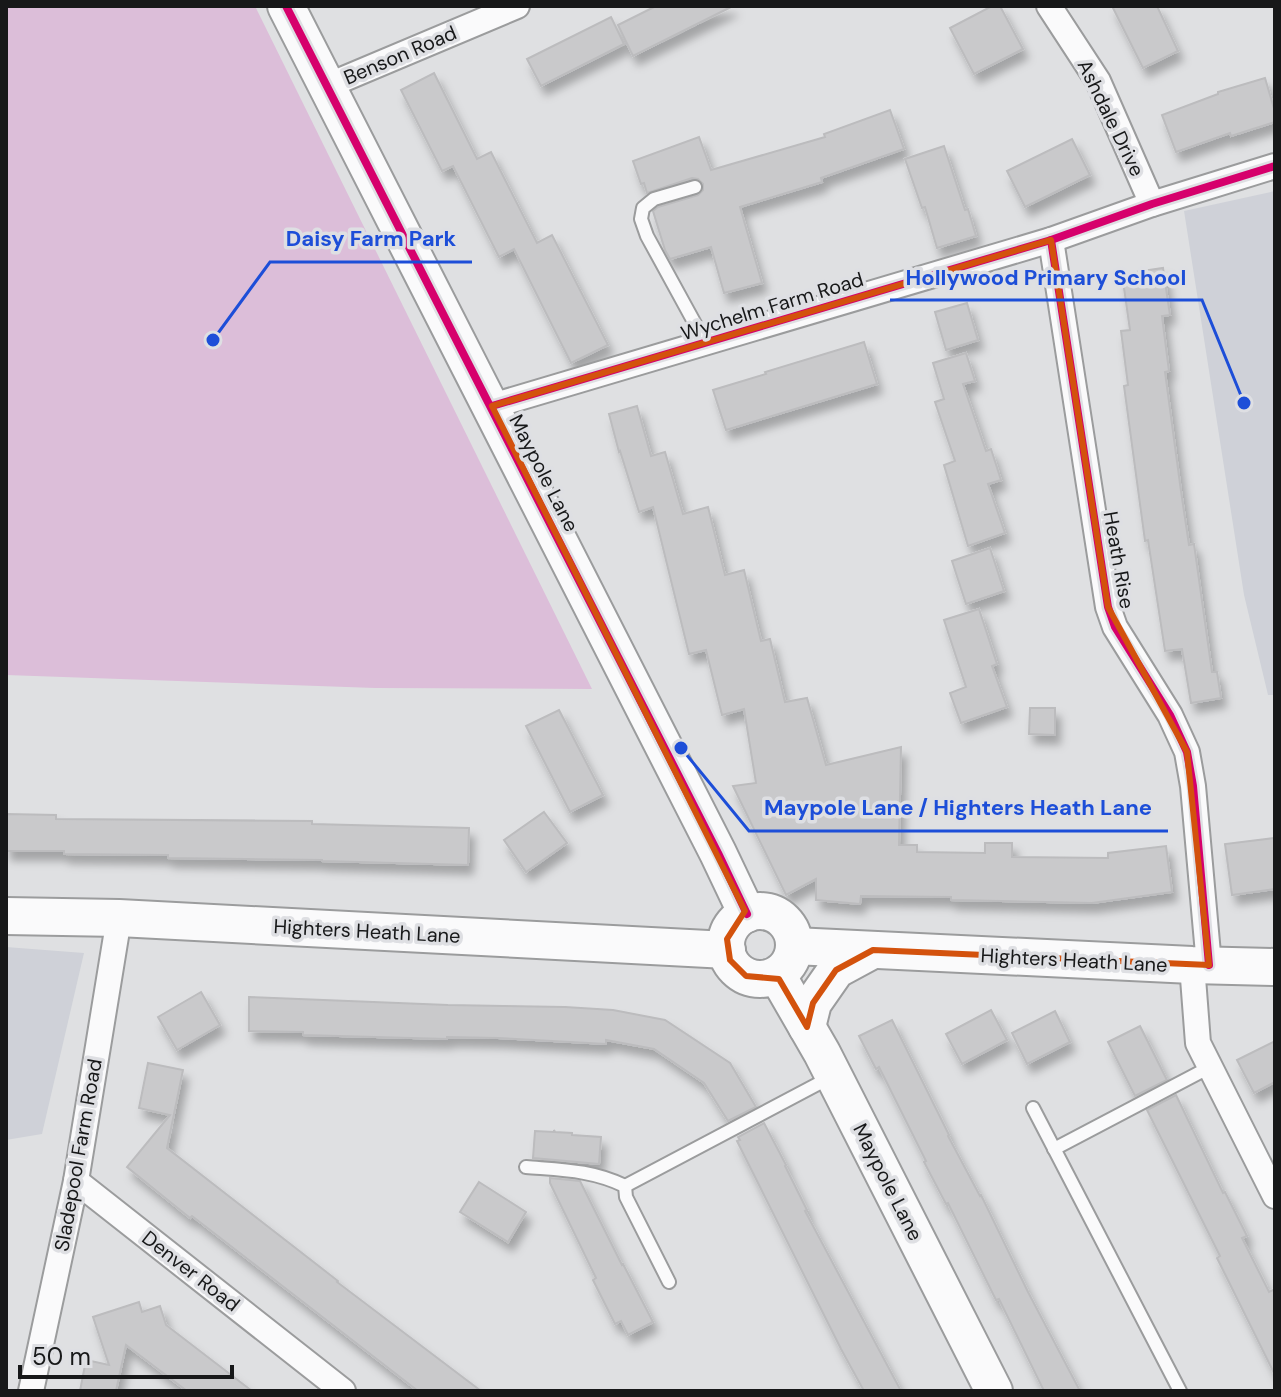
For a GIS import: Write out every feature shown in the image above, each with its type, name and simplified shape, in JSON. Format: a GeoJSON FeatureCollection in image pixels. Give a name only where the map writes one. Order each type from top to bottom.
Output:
{"type":"FeatureCollection","features":[{"type":"Feature","properties":{"kind":"street","name":"Maypole Lane"},"geometry":{"type":"LineString","coordinates":[[286,6],[492,406],[747,914]]}},
{"type":"Feature","properties":{"kind":"street","name":"Benson Road"},"geometry":{"type":"LineString","coordinates":[[327,86],[517,6]]}},
{"type":"Feature","properties":{"kind":"street","name":"Ashdale Drive"},"geometry":{"type":"LineString","coordinates":[[1049,6],[1098,81],[1152,204]]}},
{"type":"Feature","properties":{"kind":"street"},"geometry":{"type":"LineString","coordinates":[[1152,204],[1275,166]]}},
{"type":"Feature","properties":{"kind":"street","name":"Wychelm Farm Road"},"geometry":{"type":"LineString","coordinates":[[492,406],[1051,240],[1152,204]]}},
{"type":"Feature","properties":{"kind":"street","name":"Heath Rise"},"geometry":{"type":"LineString","coordinates":[[1051,240],[1108,607],[1115,627],[1170,715],[1187,752],[1193,786],[1201,965],[1198,1043],[1275,1196]]}},
{"type":"Feature","properties":{"kind":"street"},"geometry":{"type":"LineString","coordinates":[[769,913],[779,917],[793,935],[786,960],[767,979],[746,976],[736,969],[727,950],[731,929],[747,914],[769,913]]}},
{"type":"Feature","properties":{"kind":"street","name":"Highters Heath Lane"},"geometry":{"type":"LineString","coordinates":[[6,916],[119,918],[727,950]]}},
{"type":"Feature","properties":{"kind":"street","name":"Sladepool Farm Road"},"geometry":{"type":"LineString","coordinates":[[31,1391],[76,1181],[119,918]]}},
{"type":"Feature","properties":{"kind":"street"},"geometry":{"type":"LineString","coordinates":[[807,1027],[813,1003],[836,970],[873,950]]}},
{"type":"Feature","properties":{"kind":"street","name":"Highters Heath Lane"},"geometry":{"type":"LineString","coordinates":[[786,960],[873,950],[1275,967]]}},
{"type":"Feature","properties":{"kind":"street","name":"Maypole Lane"},"geometry":{"type":"LineString","coordinates":[[786,960],[807,1027],[994,1391]]}},
{"type":"Feature","properties":{"kind":"street","name":"Denver Road"},"geometry":{"type":"LineString","coordinates":[[76,1181],[343,1391]]}},
{"type":"Feature","properties":{"kind":"lane"},"geometry":{"type":"LineString","coordinates":[[695,187],[654,199],[643,208],[641,219],[705,342]]}},
{"type":"Feature","properties":{"kind":"lane"},"geometry":{"type":"LineString","coordinates":[[1054,1149],[1210,1067]]}},
{"type":"Feature","properties":{"kind":"lane"},"geometry":{"type":"LineString","coordinates":[[625,1186],[834,1076]]}},
{"type":"Feature","properties":{"kind":"lane"},"geometry":{"type":"LineString","coordinates":[[1033,1108],[1180,1391]]}},
{"type":"Feature","properties":{"kind":"lane"},"geometry":{"type":"LineString","coordinates":[[526,1167],[590,1172],[625,1186]]}},
{"type":"Feature","properties":{"kind":"lane"},"geometry":{"type":"LineString","coordinates":[[625,1186],[626,1197],[669,1282]]}},
{"type":"Feature","properties":{"kind":"highlighted area"},"geometry":{"type":"Polygon","coordinates":[[[1051,240],[1108,607],[1187,752],[1209,965],[873,950],[836,970],[813,1003],[807,1027],[779,979],[746,976],[730,960],[727,939],[745,911],[492,406],[1051,240]]]}},
{"type":"Feature","properties":{"kind":"shaded area"},"geometry":{"type":"Polygon","coordinates":[[[6,6],[255,6],[592,689],[375,688],[6,675],[6,6]]]}},
{"type":"Feature","properties":{"kind":"shaded area"},"geometry":{"type":"Polygon","coordinates":[[[1275,191],[1275,695],[1268,695],[1244,595],[1184,211],[1275,191]]]}},
{"type":"Feature","properties":{"kind":"shaded area"},"geometry":{"type":"Polygon","coordinates":[[[6,947],[84,953],[42,1134],[6,1140],[6,947]]]}},
{"type":"Feature","properties":{"kind":"building"},"geometry":{"type":"Polygon","coordinates":[[[656,6],[733,6],[633,56],[618,25],[656,6]]]}},
{"type":"Feature","properties":{"kind":"building"},"geometry":{"type":"Polygon","coordinates":[[[992,6],[1000,6],[1023,49],[974,74],[950,28],[992,6]]]}},
{"type":"Feature","properties":{"kind":"building"},"geometry":{"type":"Polygon","coordinates":[[[1112,6],[1157,6],[1178,51],[1143,68],[1112,6]]]}},
{"type":"Feature","properties":{"kind":"building"},"geometry":{"type":"Polygon","coordinates":[[[611,17],[624,44],[541,86],[527,59],[611,17]]]}},
{"type":"Feature","properties":{"kind":"building"},"geometry":{"type":"Polygon","coordinates":[[[434,73],[477,159],[491,152],[537,243],[552,235],[608,345],[571,363],[514,249],[499,257],[453,166],[442,171],[401,90],[434,73]]]}},
{"type":"Feature","properties":{"kind":"building"},"geometry":{"type":"Polygon","coordinates":[[[1265,78],[1275,122],[1231,136],[1230,133],[1176,152],[1162,115],[1218,92],[1265,78]]]}},
{"type":"Feature","properties":{"kind":"building"},"geometry":{"type":"Polygon","coordinates":[[[890,110],[904,149],[821,178],[822,182],[740,207],[762,283],[724,293],[711,247],[670,259],[653,211],[698,195],[703,190],[703,184],[692,178],[647,193],[633,161],[699,137],[711,170],[825,137],[824,134],[890,110]]]}},
{"type":"Feature","properties":{"kind":"building"},"geometry":{"type":"Polygon","coordinates":[[[1072,139],[1090,175],[1025,207],[1007,171],[1072,139]]]}},
{"type":"Feature","properties":{"kind":"building"},"geometry":{"type":"Polygon","coordinates":[[[944,146],[976,236],[937,248],[925,207],[922,208],[905,159],[944,146]]]}},
{"type":"Feature","properties":{"kind":"building"},"geometry":{"type":"Polygon","coordinates":[[[1163,268],[1170,315],[1162,316],[1169,371],[1165,372],[1181,491],[1189,545],[1194,544],[1212,672],[1217,672],[1221,698],[1191,703],[1182,649],[1165,651],[1148,540],[1145,541],[1124,386],[1128,385],[1121,331],[1130,330],[1122,274],[1163,268]]]}},
{"type":"Feature","properties":{"kind":"building"},"geometry":{"type":"Polygon","coordinates":[[[967,303],[978,340],[946,350],[935,312],[967,303]]]}},
{"type":"Feature","properties":{"kind":"building"},"geometry":{"type":"Polygon","coordinates":[[[864,342],[877,384],[726,430],[713,390],[864,342]]]}},
{"type":"Feature","properties":{"kind":"building"},"geometry":{"type":"Polygon","coordinates":[[[966,353],[975,381],[963,384],[986,451],[991,449],[1001,480],[988,484],[1005,533],[968,546],[944,465],[955,461],[935,402],[944,399],[933,363],[966,353]]]}},
{"type":"Feature","properties":{"kind":"building"},"geometry":{"type":"Polygon","coordinates":[[[637,406],[651,456],[665,452],[683,514],[708,507],[725,575],[744,570],[761,641],[770,639],[785,702],[807,698],[826,765],[901,747],[899,845],[917,845],[917,852],[985,853],[985,843],[1012,843],[1012,857],[1108,858],[1108,853],[1166,846],[1172,892],[1092,903],[861,896],[860,904],[816,900],[816,879],[786,895],[733,786],[756,783],[744,709],[722,715],[706,650],[689,654],[653,507],[639,512],[619,452],[609,414],[637,406]]]}},
{"type":"Feature","properties":{"kind":"building"},"geometry":{"type":"Polygon","coordinates":[[[990,548],[1004,591],[966,604],[952,561],[990,548]]]}},
{"type":"Feature","properties":{"kind":"building"},"geometry":{"type":"Polygon","coordinates":[[[979,609],[997,664],[992,666],[1007,707],[961,723],[950,693],[966,687],[944,620],[979,609]]]}},
{"type":"Feature","properties":{"kind":"building"},"geometry":{"type":"Polygon","coordinates":[[[1030,708],[1055,708],[1055,735],[1029,734],[1030,708]]]}},
{"type":"Feature","properties":{"kind":"building"},"geometry":{"type":"Polygon","coordinates":[[[559,710],[603,795],[570,812],[526,726],[559,710]]]}},
{"type":"Feature","properties":{"kind":"building"},"geometry":{"type":"Polygon","coordinates":[[[544,812],[567,843],[526,872],[504,840],[544,812]]]}},
{"type":"Feature","properties":{"kind":"building"},"geometry":{"type":"Polygon","coordinates":[[[6,814],[56,815],[56,819],[312,821],[312,824],[469,828],[468,865],[6,851],[6,814]]]}},
{"type":"Feature","properties":{"kind":"building"},"geometry":{"type":"Polygon","coordinates":[[[1275,838],[1275,889],[1232,895],[1225,844],[1275,838]]]}},
{"type":"Feature","properties":{"kind":"building"},"geometry":{"type":"Polygon","coordinates":[[[201,992],[220,1025],[177,1050],[158,1017],[201,992]]]}},
{"type":"Feature","properties":{"kind":"building"},"geometry":{"type":"Polygon","coordinates":[[[249,997],[565,1007],[613,1010],[665,1020],[730,1063],[756,1107],[728,1121],[704,1083],[654,1049],[606,1040],[606,1044],[249,1031],[249,997]]]}},
{"type":"Feature","properties":{"kind":"building"},"geometry":{"type":"Polygon","coordinates":[[[991,1010],[1007,1040],[962,1064],[946,1034],[991,1010]]]}},
{"type":"Feature","properties":{"kind":"building"},"geometry":{"type":"Polygon","coordinates":[[[1055,1011],[1070,1042],[1027,1064],[1012,1033],[1055,1011]]]}},
{"type":"Feature","properties":{"kind":"building"},"geometry":{"type":"Polygon","coordinates":[[[892,1020],[948,1136],[1080,1391],[1044,1391],[999,1299],[996,1300],[924,1162],[879,1067],[876,1069],[859,1036],[892,1020]]]}},
{"type":"Feature","properties":{"kind":"building"},"geometry":{"type":"Polygon","coordinates":[[[1140,1026],[1167,1080],[1135,1096],[1108,1042],[1140,1026]]]}},
{"type":"Feature","properties":{"kind":"building"},"geometry":{"type":"Polygon","coordinates":[[[1275,1041],[1275,1082],[1254,1093],[1237,1060],[1275,1041]]]}},
{"type":"Feature","properties":{"kind":"building"},"geometry":{"type":"Polygon","coordinates":[[[148,1063],[183,1070],[167,1148],[481,1391],[418,1391],[127,1167],[170,1115],[139,1108],[148,1063]]]}},
{"type":"Feature","properties":{"kind":"building"},"geometry":{"type":"Polygon","coordinates":[[[1176,1095],[1247,1236],[1242,1238],[1269,1292],[1275,1289],[1275,1375],[1147,1110],[1176,1095]]]}},
{"type":"Feature","properties":{"kind":"building"},"geometry":{"type":"Polygon","coordinates":[[[764,1123],[805,1211],[901,1391],[864,1391],[841,1349],[737,1141],[740,1140],[738,1137],[764,1123]]]}},
{"type":"Feature","properties":{"kind":"building"},"geometry":{"type":"Polygon","coordinates":[[[554,1130],[601,1137],[599,1164],[533,1158],[535,1131],[554,1130]]]}},
{"type":"Feature","properties":{"kind":"building"},"geometry":{"type":"Polygon","coordinates":[[[550,1178],[580,1181],[653,1322],[628,1335],[621,1321],[615,1324],[550,1178]]]}},
{"type":"Feature","properties":{"kind":"building"},"geometry":{"type":"Polygon","coordinates":[[[479,1182],[526,1212],[508,1242],[460,1212],[479,1182]]]}},
{"type":"Feature","properties":{"kind":"building"},"geometry":{"type":"Polygon","coordinates":[[[139,1302],[142,1312],[160,1306],[166,1325],[252,1391],[187,1391],[126,1345],[116,1391],[80,1391],[86,1360],[109,1365],[93,1317],[139,1302]]]}},
{"type":"Feature","properties":{"kind":"cycle path"},"geometry":{"type":"LineString","coordinates":[[286,6],[747,914]]}},
{"type":"Feature","properties":{"kind":"cycle path"},"geometry":{"type":"LineString","coordinates":[[492,406],[1051,240],[1152,204],[1275,166]]}},
{"type":"Feature","properties":{"kind":"cycle path"},"geometry":{"type":"LineString","coordinates":[[1051,240],[1108,607],[1115,627],[1170,715],[1187,752],[1193,786],[1209,965]]}},
{"type":"Feature","properties":{"kind":"place","name":"Daisy Farm Park"},"geometry":{"type":"Point","coordinates":[213,340]}},
{"type":"Feature","properties":{"kind":"place","name":"Hollywood Primary School"},"geometry":{"type":"Point","coordinates":[1244,403]}},
{"type":"Feature","properties":{"kind":"place","name":"Maypole Lane / Highters Heath Lane"},"geometry":{"type":"Point","coordinates":[681,748]}}]}
